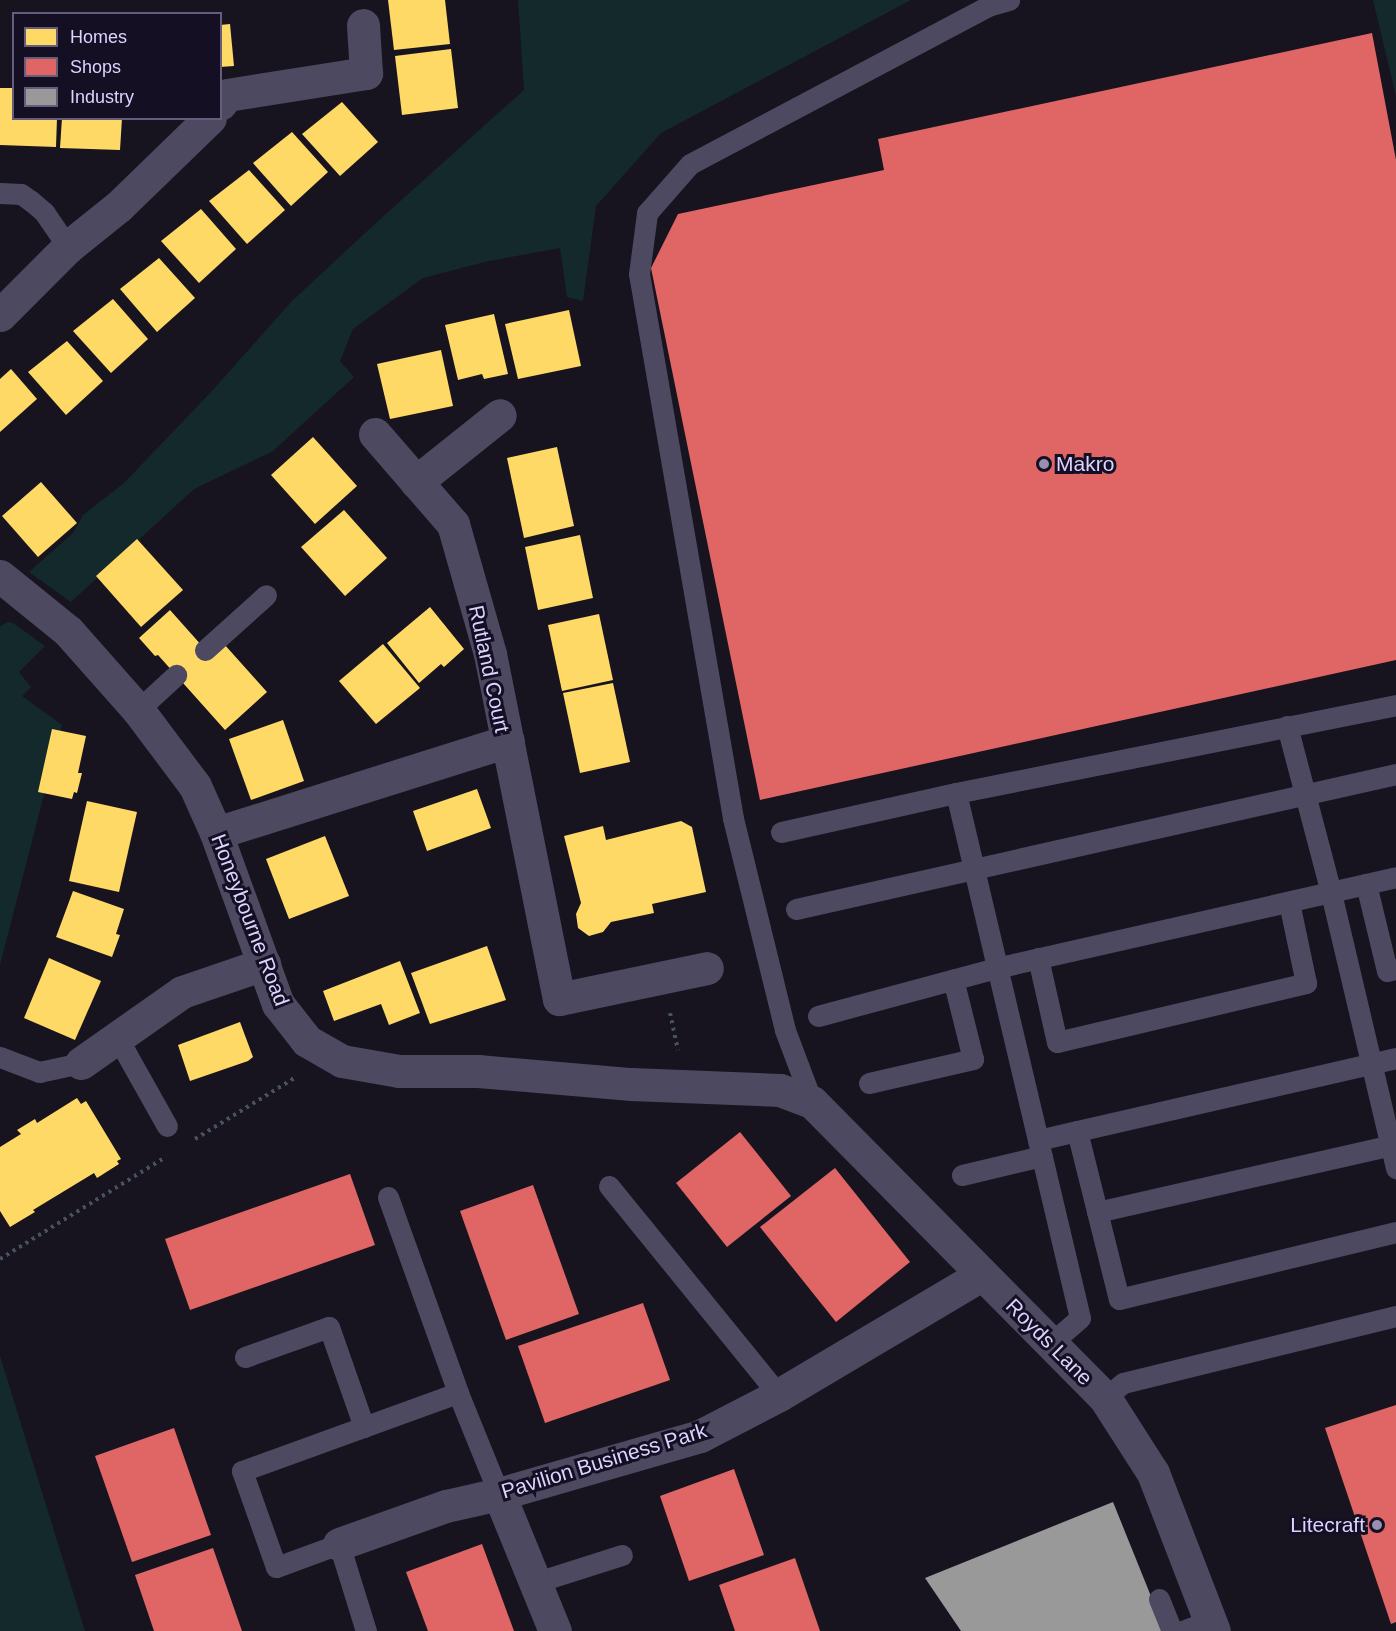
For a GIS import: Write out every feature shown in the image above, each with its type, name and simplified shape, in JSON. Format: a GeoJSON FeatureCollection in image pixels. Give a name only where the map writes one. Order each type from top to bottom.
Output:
{"type":"FeatureCollection","features":[{"type":"Feature","properties":{"kind":"street"},"geometry":{"type":"LineString","coordinates":[[222,101],[227,95],[366,73],[363,26]]}},
{"type":"Feature","properties":{"kind":"street"},"geometry":{"type":"LineString","coordinates":[[0,315],[68,247],[118,207],[204,120]]}},
{"type":"Feature","properties":{"kind":"street"},"geometry":{"type":"LineString","coordinates":[[417,482],[500,415]]}},
{"type":"Feature","properties":{"kind":"street","name":"Rutland Court"},"geometry":{"type":"LineString","coordinates":[[216,833],[508,741],[490,654],[453,524],[375,434]]}},
{"type":"Feature","properties":{"kind":"street","name":"Honeybourne Road"},"geometry":{"type":"LineString","coordinates":[[0,578],[68,631],[138,710],[195,786],[216,833],[278,1004],[308,1041],[342,1061],[399,1071],[478,1071],[685,1086],[780,1090],[812,1102]]}},
{"type":"Feature","properties":{"kind":"street"},"geometry":{"type":"LineString","coordinates":[[508,741],[559,999],[707,968]]}},
{"type":"Feature","properties":{"kind":"street"},"geometry":{"type":"LineString","coordinates":[[81,1063],[182,992],[264,964]]}},
{"type":"Feature","properties":{"kind":"street","name":"Royds Lane"},"geometry":{"type":"LineString","coordinates":[[812,1102],[1105,1398],[1153,1473],[1202,1628]]}},
{"type":"Feature","properties":{"kind":"street","name":"Pavilion Business Park"},"geometry":{"type":"LineString","coordinates":[[339,1544],[446,1506],[499,1494],[700,1436],[779,1395],[981,1275]]}},
{"type":"Feature","properties":{"kind":"street"},"geometry":{"type":"LineString","coordinates":[[499,1494],[537,1582],[555,1631]]}},
{"type":"Feature","properties":{"kind":"lane"},"geometry":{"type":"LineString","coordinates":[[812,1102],[785,1030],[733,818],[639,274],[646,213],[690,164],[988,6],[1009,0]]}},
{"type":"Feature","properties":{"kind":"lane"},"geometry":{"type":"LineString","coordinates":[[0,193],[21,194],[45,212],[68,247]]}},
{"type":"Feature","properties":{"kind":"lane"},"geometry":{"type":"LineString","coordinates":[[205,650],[266,595]]}},
{"type":"Feature","properties":{"kind":"lane"},"geometry":{"type":"LineString","coordinates":[[138,710],[176,675]]}},
{"type":"Feature","properties":{"kind":"lane"},"geometry":{"type":"LineString","coordinates":[[782,832],[956,794],[1396,705]]}},
{"type":"Feature","properties":{"kind":"lane"},"geometry":{"type":"LineString","coordinates":[[1287,726],[1303,795],[1331,893],[1393,1145],[1396,1168]]}},
{"type":"Feature","properties":{"kind":"lane"},"geometry":{"type":"LineString","coordinates":[[796,909],[1396,774]]}},
{"type":"Feature","properties":{"kind":"lane"},"geometry":{"type":"LineString","coordinates":[[956,794],[1080,1318],[1051,1343]]}},
{"type":"Feature","properties":{"kind":"lane"},"geometry":{"type":"LineString","coordinates":[[818,1016],[996,968],[1396,877]]}},
{"type":"Feature","properties":{"kind":"lane"},"geometry":{"type":"LineString","coordinates":[[1366,884],[1387,971],[1396,969]]}},
{"type":"Feature","properties":{"kind":"lane"},"geometry":{"type":"LineString","coordinates":[[1038,958],[1057,1042],[1306,983],[1289,902]]}},
{"type":"Feature","properties":{"kind":"lane"},"geometry":{"type":"LineString","coordinates":[[869,1083],[973,1059],[953,979]]}},
{"type":"Feature","properties":{"kind":"lane"},"geometry":{"type":"LineString","coordinates":[[117,1036],[167,1125]]}},
{"type":"Feature","properties":{"kind":"lane"},"geometry":{"type":"LineString","coordinates":[[0,1057],[39,1072],[81,1063]]}},
{"type":"Feature","properties":{"kind":"lane"},"geometry":{"type":"LineString","coordinates":[[962,1175],[1040,1148],[1077,1131],[1396,1058]]}},
{"type":"Feature","properties":{"kind":"lane"},"geometry":{"type":"LineString","coordinates":[[1077,1131],[1119,1299],[1396,1232]]}},
{"type":"Feature","properties":{"kind":"lane"},"geometry":{"type":"LineString","coordinates":[[1096,1212],[1393,1145]]}},
{"type":"Feature","properties":{"kind":"lane"},"geometry":{"type":"LineString","coordinates":[[609,1186],[779,1395]]}},
{"type":"Feature","properties":{"kind":"lane"},"geometry":{"type":"LineString","coordinates":[[388,1197],[458,1393],[499,1494]]}},
{"type":"Feature","properties":{"kind":"lane"},"geometry":{"type":"LineString","coordinates":[[1105,1398],[1123,1383],[1396,1316]]}},
{"type":"Feature","properties":{"kind":"lane"},"geometry":{"type":"LineString","coordinates":[[245,1357],[329,1327],[364,1426]]}},
{"type":"Feature","properties":{"kind":"lane"},"geometry":{"type":"LineString","coordinates":[[366,1631],[339,1544],[276,1567],[242,1471],[458,1393]]}},
{"type":"Feature","properties":{"kind":"lane"},"geometry":{"type":"LineString","coordinates":[[537,1582],[622,1555]]}},
{"type":"Feature","properties":{"kind":"lane"},"geometry":{"type":"LineString","coordinates":[[1159,1599],[1172,1631]]}},
{"type":"Feature","properties":{"kind":"path"},"geometry":{"type":"LineString","coordinates":[[663,977],[685,1086]]}},
{"type":"Feature","properties":{"kind":"green space"},"geometry":{"type":"Polygon","coordinates":[[[518,0],[911,0],[661,133],[596,206],[583,301],[567,297],[560,248],[489,261],[423,278],[353,329],[340,361],[354,377],[273,451],[194,489],[71,602],[29,572],[73,533],[83,515],[124,483],[211,392],[292,301],[524,90],[518,0]]]}},
{"type":"Feature","properties":{"kind":"green space"},"geometry":{"type":"Polygon","coordinates":[[[1373,0],[1396,0],[1396,96],[1373,0]]]}},
{"type":"Feature","properties":{"kind":"green space"},"geometry":{"type":"Polygon","coordinates":[[[8,622],[13,623],[45,646],[19,672],[31,687],[22,696],[62,725],[0,965],[0,626],[8,622]]]}},
{"type":"Feature","properties":{"kind":"green space"},"geometry":{"type":"Polygon","coordinates":[[[0,1356],[85,1631],[0,1631],[0,1356]]]}},
{"type":"Feature","properties":{"kind":"building: Homes"},"geometry":{"type":"Polygon","coordinates":[[[388,0],[445,0],[450,44],[394,50],[388,0]]]}},
{"type":"Feature","properties":{"kind":"building: Homes"},"geometry":{"type":"Polygon","coordinates":[[[230,24],[234,66],[222,67],[222,25],[230,24]]]}},
{"type":"Feature","properties":{"kind":"building: Homes"},"geometry":{"type":"Polygon","coordinates":[[[451,49],[458,108],[402,115],[395,56],[451,49]]]}},
{"type":"Feature","properties":{"kind":"building: Homes"},"geometry":{"type":"Polygon","coordinates":[[[0,88],[12,88],[12,120],[57,120],[56,147],[0,145],[0,88]]]}},
{"type":"Feature","properties":{"kind":"building: Homes"},"geometry":{"type":"Polygon","coordinates":[[[342,102],[378,142],[340,176],[302,134],[342,102]]]}},
{"type":"Feature","properties":{"kind":"building: Homes"},"geometry":{"type":"Polygon","coordinates":[[[62,120],[122,120],[120,150],[60,148],[62,120]]]}},
{"type":"Feature","properties":{"kind":"building: Homes"},"geometry":{"type":"Polygon","coordinates":[[[292,132],[328,172],[291,206],[253,163],[292,132]]]}},
{"type":"Feature","properties":{"kind":"building: Homes"},"geometry":{"type":"Polygon","coordinates":[[[249,170],[285,210],[247,244],[209,201],[249,170]]]}},
{"type":"Feature","properties":{"kind":"building: Homes"},"geometry":{"type":"Polygon","coordinates":[[[201,209],[236,249],[199,283],[161,241],[201,209]]]}},
{"type":"Feature","properties":{"kind":"building: Homes"},"geometry":{"type":"Polygon","coordinates":[[[159,258],[195,298],[157,332],[120,289],[159,258]]]}},
{"type":"Feature","properties":{"kind":"building: Homes"},"geometry":{"type":"Polygon","coordinates":[[[113,299],[148,339],[111,373],[73,331],[113,299]]]}},
{"type":"Feature","properties":{"kind":"building: Homes"},"geometry":{"type":"Polygon","coordinates":[[[569,310],[581,366],[518,379],[505,324],[569,310]]]}},
{"type":"Feature","properties":{"kind":"building: Homes"},"geometry":{"type":"Polygon","coordinates":[[[494,314],[508,374],[484,379],[482,374],[458,380],[445,325],[494,314]]]}},
{"type":"Feature","properties":{"kind":"building: Homes"},"geometry":{"type":"Polygon","coordinates":[[[67,341],[103,381],[66,415],[28,372],[67,341]]]}},
{"type":"Feature","properties":{"kind":"building: Homes"},"geometry":{"type":"Polygon","coordinates":[[[441,350],[453,406],[390,419],[377,364],[441,350]]]}},
{"type":"Feature","properties":{"kind":"building: Homes"},"geometry":{"type":"Polygon","coordinates":[[[11,369],[37,399],[0,432],[0,379],[11,369]]]}},
{"type":"Feature","properties":{"kind":"building: Homes"},"geometry":{"type":"Polygon","coordinates":[[[313,437],[357,486],[315,524],[271,475],[313,437]]]}},
{"type":"Feature","properties":{"kind":"building: Homes"},"geometry":{"type":"Polygon","coordinates":[[[557,447],[574,526],[524,538],[507,458],[557,447]]]}},
{"type":"Feature","properties":{"kind":"building: Homes"},"geometry":{"type":"Polygon","coordinates":[[[41,482],[77,523],[38,557],[2,516],[41,482]]]}},
{"type":"Feature","properties":{"kind":"building: Homes"},"geometry":{"type":"Polygon","coordinates":[[[344,510],[387,558],[345,596],[301,547],[344,510]]]}},
{"type":"Feature","properties":{"kind":"building: Homes"},"geometry":{"type":"Polygon","coordinates":[[[580,535],[593,598],[538,610],[525,547],[580,535]]]}},
{"type":"Feature","properties":{"kind":"building: Homes"},"geometry":{"type":"Polygon","coordinates":[[[137,539],[183,590],[141,627],[96,576],[137,539]]]}},
{"type":"Feature","properties":{"kind":"building: Homes"},"geometry":{"type":"Polygon","coordinates":[[[430,607],[464,649],[444,667],[441,664],[419,683],[387,643],[430,607]]]}},
{"type":"Feature","properties":{"kind":"building: Homes"},"geometry":{"type":"Polygon","coordinates":[[[170,610],[211,656],[224,644],[267,692],[225,730],[158,655],[155,656],[139,638],[170,610]]]}},
{"type":"Feature","properties":{"kind":"building: Homes"},"geometry":{"type":"Polygon","coordinates":[[[599,614],[613,680],[562,691],[548,625],[599,614]]]}},
{"type":"Feature","properties":{"kind":"building: Homes"},"geometry":{"type":"Polygon","coordinates":[[[383,644],[420,688],[376,724],[339,681],[383,644]]]}},
{"type":"Feature","properties":{"kind":"building: Homes"},"geometry":{"type":"Polygon","coordinates":[[[613,683],[630,762],[580,773],[563,693],[613,683]]]}},
{"type":"Feature","properties":{"kind":"building: Homes"},"geometry":{"type":"Polygon","coordinates":[[[283,720],[304,781],[251,800],[229,739],[283,720]]]}},
{"type":"Feature","properties":{"kind":"building: Homes"},"geometry":{"type":"Polygon","coordinates":[[[52,729],[86,736],[78,773],[82,773],[77,793],[74,792],[72,799],[38,792],[52,729]]]}},
{"type":"Feature","properties":{"kind":"building: Homes"},"geometry":{"type":"Polygon","coordinates":[[[477,789],[491,828],[427,851],[413,811],[477,789]]]}},
{"type":"Feature","properties":{"kind":"building: Homes"},"geometry":{"type":"Polygon","coordinates":[[[87,801],[137,812],[119,892],[69,881],[87,801]]]}},
{"type":"Feature","properties":{"kind":"building: Homes"},"geometry":{"type":"Polygon","coordinates":[[[681,821],[692,827],[706,892],[652,904],[654,913],[611,922],[603,932],[589,936],[578,928],[576,914],[581,903],[564,836],[603,826],[606,840],[681,821]]]}},
{"type":"Feature","properties":{"kind":"building: Homes"},"geometry":{"type":"Polygon","coordinates":[[[325,836],[349,896],[289,919],[266,859],[325,836]]]}},
{"type":"Feature","properties":{"kind":"building: Homes"},"geometry":{"type":"Polygon","coordinates":[[[73,891],[124,909],[116,934],[120,935],[112,957],[56,937],[73,891]]]}},
{"type":"Feature","properties":{"kind":"building: Homes"},"geometry":{"type":"Polygon","coordinates":[[[487,946],[506,1000],[430,1024],[411,973],[487,946]]]}},
{"type":"Feature","properties":{"kind":"building: Homes"},"geometry":{"type":"Polygon","coordinates":[[[49,958],[101,981],[75,1040],[24,1018],[49,958]]]}},
{"type":"Feature","properties":{"kind":"building: Homes"},"geometry":{"type":"Polygon","coordinates":[[[400,961],[420,1013],[389,1025],[381,1004],[334,1021],[323,991],[400,961]]]}},
{"type":"Feature","properties":{"kind":"building: Homes"},"geometry":{"type":"Polygon","coordinates":[[[240,1022],[253,1057],[248,1061],[190,1081],[178,1045],[240,1022]]]}},
{"type":"Feature","properties":{"kind":"building: Homes"},"geometry":{"type":"Polygon","coordinates":[[[77,1098],[81,1104],[86,1101],[121,1159],[117,1161],[119,1164],[97,1178],[94,1173],[33,1210],[35,1212],[10,1227],[0,1211],[0,1147],[21,1134],[17,1130],[35,1119],[37,1123],[77,1098]]]}},
{"type":"Feature","properties":{"kind":"building: Shops","name":"Makro"},"geometry":{"type":"Polygon","coordinates":[[[1372,33],[1396,160],[1396,660],[760,800],[651,268],[678,214],[884,170],[878,139],[1372,33]]]}},
{"type":"Feature","properties":{"kind":"building: Shops"},"geometry":{"type":"Polygon","coordinates":[[[740,1132],[791,1196],[727,1247],[676,1183],[740,1132]]]}},
{"type":"Feature","properties":{"kind":"building: Shops"},"geometry":{"type":"Polygon","coordinates":[[[835,1168],[910,1262],[836,1322],[760,1227],[835,1168]]]}},
{"type":"Feature","properties":{"kind":"building: Shops"},"geometry":{"type":"Polygon","coordinates":[[[350,1174],[375,1245],[190,1310],[165,1239],[350,1174]]]}},
{"type":"Feature","properties":{"kind":"building: Shops"},"geometry":{"type":"Polygon","coordinates":[[[533,1185],[579,1314],[506,1340],[460,1211],[533,1185]]]}},
{"type":"Feature","properties":{"kind":"building: Shops"},"geometry":{"type":"Polygon","coordinates":[[[643,1303],[670,1380],[545,1423],[518,1346],[643,1303]]]}},
{"type":"Feature","properties":{"kind":"building: Shops","name":"Litecraft"},"geometry":{"type":"Polygon","coordinates":[[[1396,1405],[1396,1622],[1391,1624],[1325,1428],[1396,1405]]]}},
{"type":"Feature","properties":{"kind":"building: Shops"},"geometry":{"type":"Polygon","coordinates":[[[174,1428],[211,1535],[132,1562],[95,1456],[174,1428]]]}},
{"type":"Feature","properties":{"kind":"building: Shops"},"geometry":{"type":"Polygon","coordinates":[[[734,1469],[764,1555],[689,1581],[660,1496],[734,1469]]]}},
{"type":"Feature","properties":{"kind":"building: Shops"},"geometry":{"type":"Polygon","coordinates":[[[482,1544],[514,1631],[428,1631],[406,1572],[482,1544]]]}},
{"type":"Feature","properties":{"kind":"building: Shops"},"geometry":{"type":"Polygon","coordinates":[[[213,1548],[242,1631],[154,1631],[135,1575],[213,1548]]]}},
{"type":"Feature","properties":{"kind":"building: Shops"},"geometry":{"type":"Polygon","coordinates":[[[795,1558],[820,1631],[735,1631],[719,1585],[795,1558]]]}},
{"type":"Feature","properties":{"kind":"building: Industry"},"geometry":{"type":"Polygon","coordinates":[[[1113,1502],[1165,1631],[961,1631],[925,1578],[1113,1502]]]}},
{"type":"Feature","properties":{"kind":"place","name":"Makro"},"geometry":{"type":"Point","coordinates":[1044,464]}},
{"type":"Feature","properties":{"kind":"place","name":"Litecraft"},"geometry":{"type":"Point","coordinates":[1377,1525]}}]}
